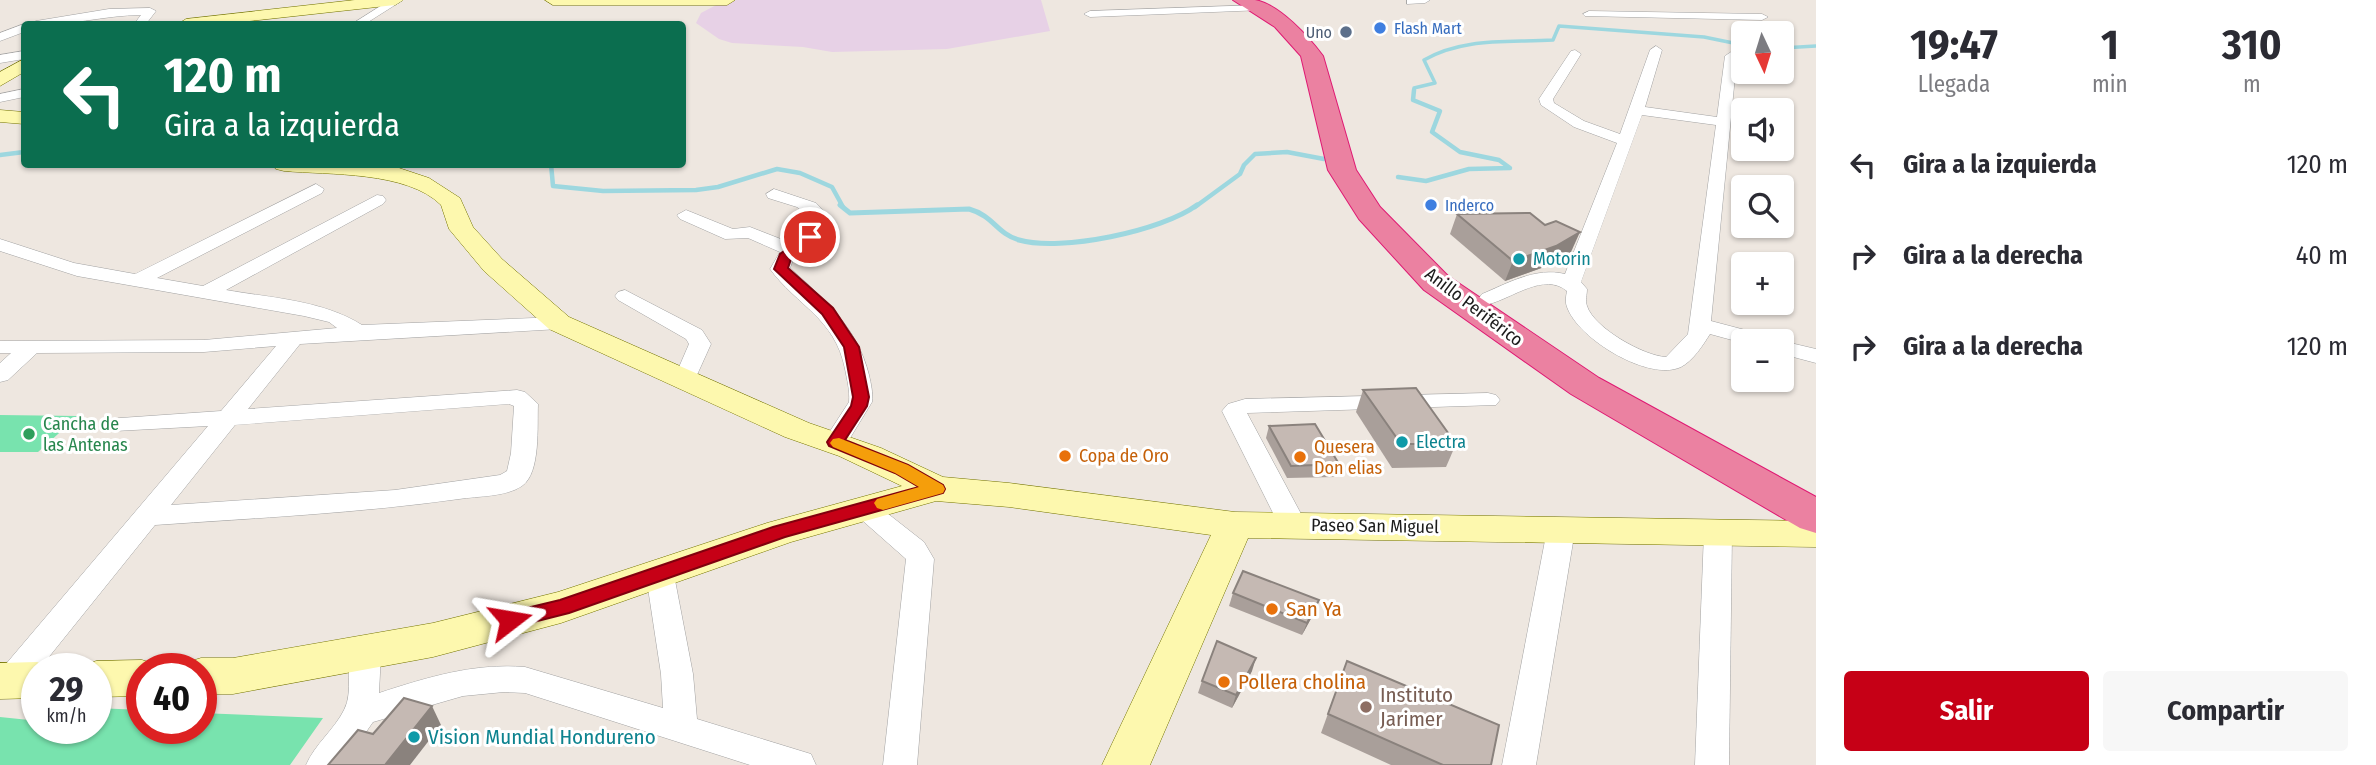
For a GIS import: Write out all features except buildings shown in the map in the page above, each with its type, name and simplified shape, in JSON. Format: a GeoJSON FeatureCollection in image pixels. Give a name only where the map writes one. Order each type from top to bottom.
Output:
{"type":"FeatureCollection","features":[{"type":"Feature","properties":{"kind":"highway","name":"Anillo Periférico"},"geometry":{"type":"LineString","coordinates":[[1259,2],[1302,24],[1321,41],[1332,56],[1368,172],[1393,210],[1464,281],[1610,378],[1816,492]]}},
{"type":"Feature","properties":{"kind":"highway","name":"Anillo Periférico"},"geometry":{"type":"LineString","coordinates":[[1259,2],[1302,41],[1312,56],[1342,170],[1369,213],[1436,283],[1585,386],[1816,517]]}},
{"type":"Feature","properties":{"kind":"street"},"geometry":{"type":"LineString","coordinates":[[209,21],[365,1],[397,0]]}},
{"type":"Feature","properties":{"kind":"street"},"geometry":{"type":"LineString","coordinates":[[363,21],[397,0]]}},
{"type":"Feature","properties":{"kind":"street"},"geometry":{"type":"LineString","coordinates":[[556,0],[727,0]]}},
{"type":"Feature","properties":{"kind":"street"},"geometry":{"type":"LineString","coordinates":[[1411,2],[1425,0]]}},
{"type":"Feature","properties":{"kind":"street"},"geometry":{"type":"LineString","coordinates":[[1090,14],[1259,2]]}},
{"type":"Feature","properties":{"kind":"street"},"geometry":{"type":"LineString","coordinates":[[1589,14],[1762,17],[1690,2]]}},
{"type":"Feature","properties":{"kind":"street"},"geometry":{"type":"LineString","coordinates":[[54,21],[109,12],[150,11],[142,21]]}},
{"type":"Feature","properties":{"kind":"street"},"geometry":{"type":"LineString","coordinates":[[0,37],[21,29]]}},
{"type":"Feature","properties":{"kind":"street"},"geometry":{"type":"LineString","coordinates":[[1572,283],[1637,110],[1656,50]]}},
{"type":"Feature","properties":{"kind":"street"},"geometry":{"type":"LineString","coordinates":[[0,53],[21,55]]}},
{"type":"Feature","properties":{"kind":"street"},"geometry":{"type":"LineString","coordinates":[[1574,54],[1546,99],[1548,105],[1579,124],[1624,141]]}},
{"type":"Feature","properties":{"kind":"street"},"geometry":{"type":"LineString","coordinates":[[1489,298],[1546,277],[1572,283],[1577,289],[1576,306],[1583,317],[1627,353],[1642,360],[1669,364],[1677,361],[1699,335],[1731,56]]}},
{"type":"Feature","properties":{"kind":"street"},"geometry":{"type":"LineString","coordinates":[[7,70],[21,58]]}},
{"type":"Feature","properties":{"kind":"street"},"geometry":{"type":"LineString","coordinates":[[0,98],[21,94]]}},
{"type":"Feature","properties":{"kind":"street"},"geometry":{"type":"LineString","coordinates":[[1637,110],[1723,122]]}},
{"type":"Feature","properties":{"kind":"street"},"geometry":{"type":"LineString","coordinates":[[0,116],[21,118]]}},
{"type":"Feature","properties":{"kind":"street"},"geometry":{"type":"LineString","coordinates":[[329,168],[396,174],[421,183],[452,203],[461,229],[493,265],[559,323],[797,430],[902,469],[936,489]]}},
{"type":"Feature","properties":{"kind":"street"},"geometry":{"type":"LineString","coordinates":[[137,281],[316,189]]}},
{"type":"Feature","properties":{"kind":"street"},"geometry":{"type":"LineString","coordinates":[[774,194],[798,199],[822,215],[826,223],[785,257],[780,269],[828,311],[852,347],[861,397],[859,406],[835,442]]}},
{"type":"Feature","properties":{"kind":"street"},"geometry":{"type":"LineString","coordinates":[[207,292],[377,200]]}},
{"type":"Feature","properties":{"kind":"street"},"geometry":{"type":"LineString","coordinates":[[686,215],[731,235],[750,232],[793,251]]}},
{"type":"Feature","properties":{"kind":"street"},"geometry":{"type":"LineString","coordinates":[[0,245],[26,252],[55,265],[306,310],[336,318],[358,332]]}},
{"type":"Feature","properties":{"kind":"street"},"geometry":{"type":"LineString","coordinates":[[625,296],[694,335],[701,344],[684,381]]}},
{"type":"Feature","properties":{"kind":"street"},"geometry":{"type":"LineString","coordinates":[[0,347],[204,346],[358,332],[559,323]]}},
{"type":"Feature","properties":{"kind":"street"},"geometry":{"type":"LineString","coordinates":[[1700,325],[1731,333]]}},
{"type":"Feature","properties":{"kind":"street"},"geometry":{"type":"LineString","coordinates":[[16,681],[145,516],[292,340]]}},
{"type":"Feature","properties":{"kind":"street"},"geometry":{"type":"LineString","coordinates":[[0,375],[30,348]]}},
{"type":"Feature","properties":{"kind":"street"},"geometry":{"type":"LineString","coordinates":[[1794,350],[1816,356]]}},
{"type":"Feature","properties":{"kind":"street"},"geometry":{"type":"LineString","coordinates":[[115,424],[226,419],[509,397],[517,397],[526,404],[522,463],[514,480],[501,484],[395,499],[145,516]]}},
{"type":"Feature","properties":{"kind":"street"},"geometry":{"type":"LineString","coordinates":[[1293,525],[1234,411],[1236,409],[1245,406],[1488,400]]}},
{"type":"Feature","properties":{"kind":"street"},"geometry":{"type":"LineString","coordinates":[[217,676],[233,676],[433,640],[561,607],[780,532],[936,489]]}},
{"type":"Feature","properties":{"kind":"street","name":"Paseo San Miguel"},"geometry":{"type":"LineString","coordinates":[[936,489],[1009,495],[1235,525],[1816,534]]}},
{"type":"Feature","properties":{"kind":"street"},"geometry":{"type":"LineString","coordinates":[[864,508],[914,549],[920,559],[901,765]]}},
{"type":"Feature","properties":{"kind":"street"},"geometry":{"type":"LineString","coordinates":[[1126,765],[1235,525]]}},
{"type":"Feature","properties":{"kind":"street"},"geometry":{"type":"LineString","coordinates":[[1519,765],[1561,530]]}},
{"type":"Feature","properties":{"kind":"street"},"geometry":{"type":"LineString","coordinates":[[1712,765],[1733,533]]}},
{"type":"Feature","properties":{"kind":"street"},"geometry":{"type":"LineString","coordinates":[[660,575],[677,674],[681,728]]}},
{"type":"Feature","properties":{"kind":"street"},"geometry":{"type":"LineString","coordinates":[[323,765],[362,712],[365,653]]}},
{"type":"Feature","properties":{"kind":"street"},"geometry":{"type":"LineString","coordinates":[[362,712],[471,679],[502,677],[525,680],[799,765]]}},
{"type":"Feature","properties":{"kind":"shaded area"},"geometry":{"type":"Polygon","coordinates":[[[1041,0],[1050,31],[947,49],[832,52],[803,47],[732,43],[719,39],[696,23],[701,13],[722,2],[1041,0]]]}},
{"type":"Feature","properties":{"kind":"green space","name":"Cancha de las Antenas"},"geometry":{"type":"Polygon","coordinates":[[[0,415],[78,416],[38,452],[0,452],[0,415]]]}},
{"type":"Feature","properties":{"kind":"green space"},"geometry":{"type":"Polygon","coordinates":[[[112,709],[126,709],[126,744],[217,744],[217,714],[323,718],[290,765],[0,765],[0,717],[21,719],[21,744],[112,744],[112,709]]]}},
{"type":"Feature","properties":{"kind":"waterway"},"geometry":{"type":"LineString","coordinates":[[1414,90],[1435,83],[1424,60],[1439,53],[1471,44],[1553,40],[1559,26],[1704,37],[1731,43]]}},
{"type":"Feature","properties":{"kind":"waterway"},"geometry":{"type":"LineString","coordinates":[[1794,47],[1816,46]]}},
{"type":"Feature","properties":{"kind":"waterway"},"geometry":{"type":"LineString","coordinates":[[1398,177],[1426,181],[1469,169],[1510,168],[1499,160],[1460,152],[1432,132],[1440,111],[1413,100],[1414,90]]}},
{"type":"Feature","properties":{"kind":"waterway"},"geometry":{"type":"LineString","coordinates":[[0,155],[21,152]]}},
{"type":"Feature","properties":{"kind":"waterway"},"geometry":{"type":"LineString","coordinates":[[1195,207],[1240,174],[1244,165],[1255,154],[1287,152],[1324,159]]}},
{"type":"Feature","properties":{"kind":"waterway"},"geometry":{"type":"LineString","coordinates":[[551,168],[553,186],[603,191],[696,190],[718,187],[777,169],[800,173],[832,187],[843,207]]}},
{"type":"Feature","properties":{"kind":"waterway"},"geometry":{"type":"LineString","coordinates":[[840,205],[850,213],[969,209],[984,216],[1011,237],[1037,243],[1111,237],[1160,223],[1197,205]]}},
{"type":"Feature","properties":{"kind":"slow traffic"},"geometry":{"type":"LineString","coordinates":[[839,443],[902,469],[936,489],[883,503]]}},
{"type":"Feature","properties":{"kind":"place","name":"Flash Mart"},"geometry":{"type":"Point","coordinates":[1380,28]}},
{"type":"Feature","properties":{"kind":"place","name":"Uno"},"geometry":{"type":"Point","coordinates":[1346,32]}},
{"type":"Feature","properties":{"kind":"place","name":"Inderco"},"geometry":{"type":"Point","coordinates":[1431,205]}},
{"type":"Feature","properties":{"kind":"place","name":"Motorin"},"geometry":{"type":"Point","coordinates":[1519,259]}},
{"type":"Feature","properties":{"kind":"place","name":"Cancha de las Antenas"},"geometry":{"type":"Point","coordinates":[29,434]}},
{"type":"Feature","properties":{"kind":"place","name":"Electra"},"geometry":{"type":"Point","coordinates":[1402,442]}},
{"type":"Feature","properties":{"kind":"place","name":"Copa de Oro"},"geometry":{"type":"Point","coordinates":[1065,456]}},
{"type":"Feature","properties":{"kind":"place","name":"Quesera Don elias"},"geometry":{"type":"Point","coordinates":[1300,457]}},
{"type":"Feature","properties":{"kind":"place","name":"San Ya"},"geometry":{"type":"Point","coordinates":[1272,609]}},
{"type":"Feature","properties":{"kind":"place","name":"Pollera cholina"},"geometry":{"type":"Point","coordinates":[1224,682]}},
{"type":"Feature","properties":{"kind":"place","name":"Instituto Jarimer"},"geometry":{"type":"Point","coordinates":[1366,707]}},
{"type":"Feature","properties":{"kind":"place","name":"Vision Mundial Hondureno"},"geometry":{"type":"Point","coordinates":[414,737]}},
{"type":"Feature","properties":{"kind":"route"},"geometry":{"type":"LineString","coordinates":[[510,620],[561,607],[660,575],[780,532],[936,489],[902,469],[835,442],[859,406],[861,397],[852,347],[828,311],[780,269],[785,257],[810,237]]}}]}
